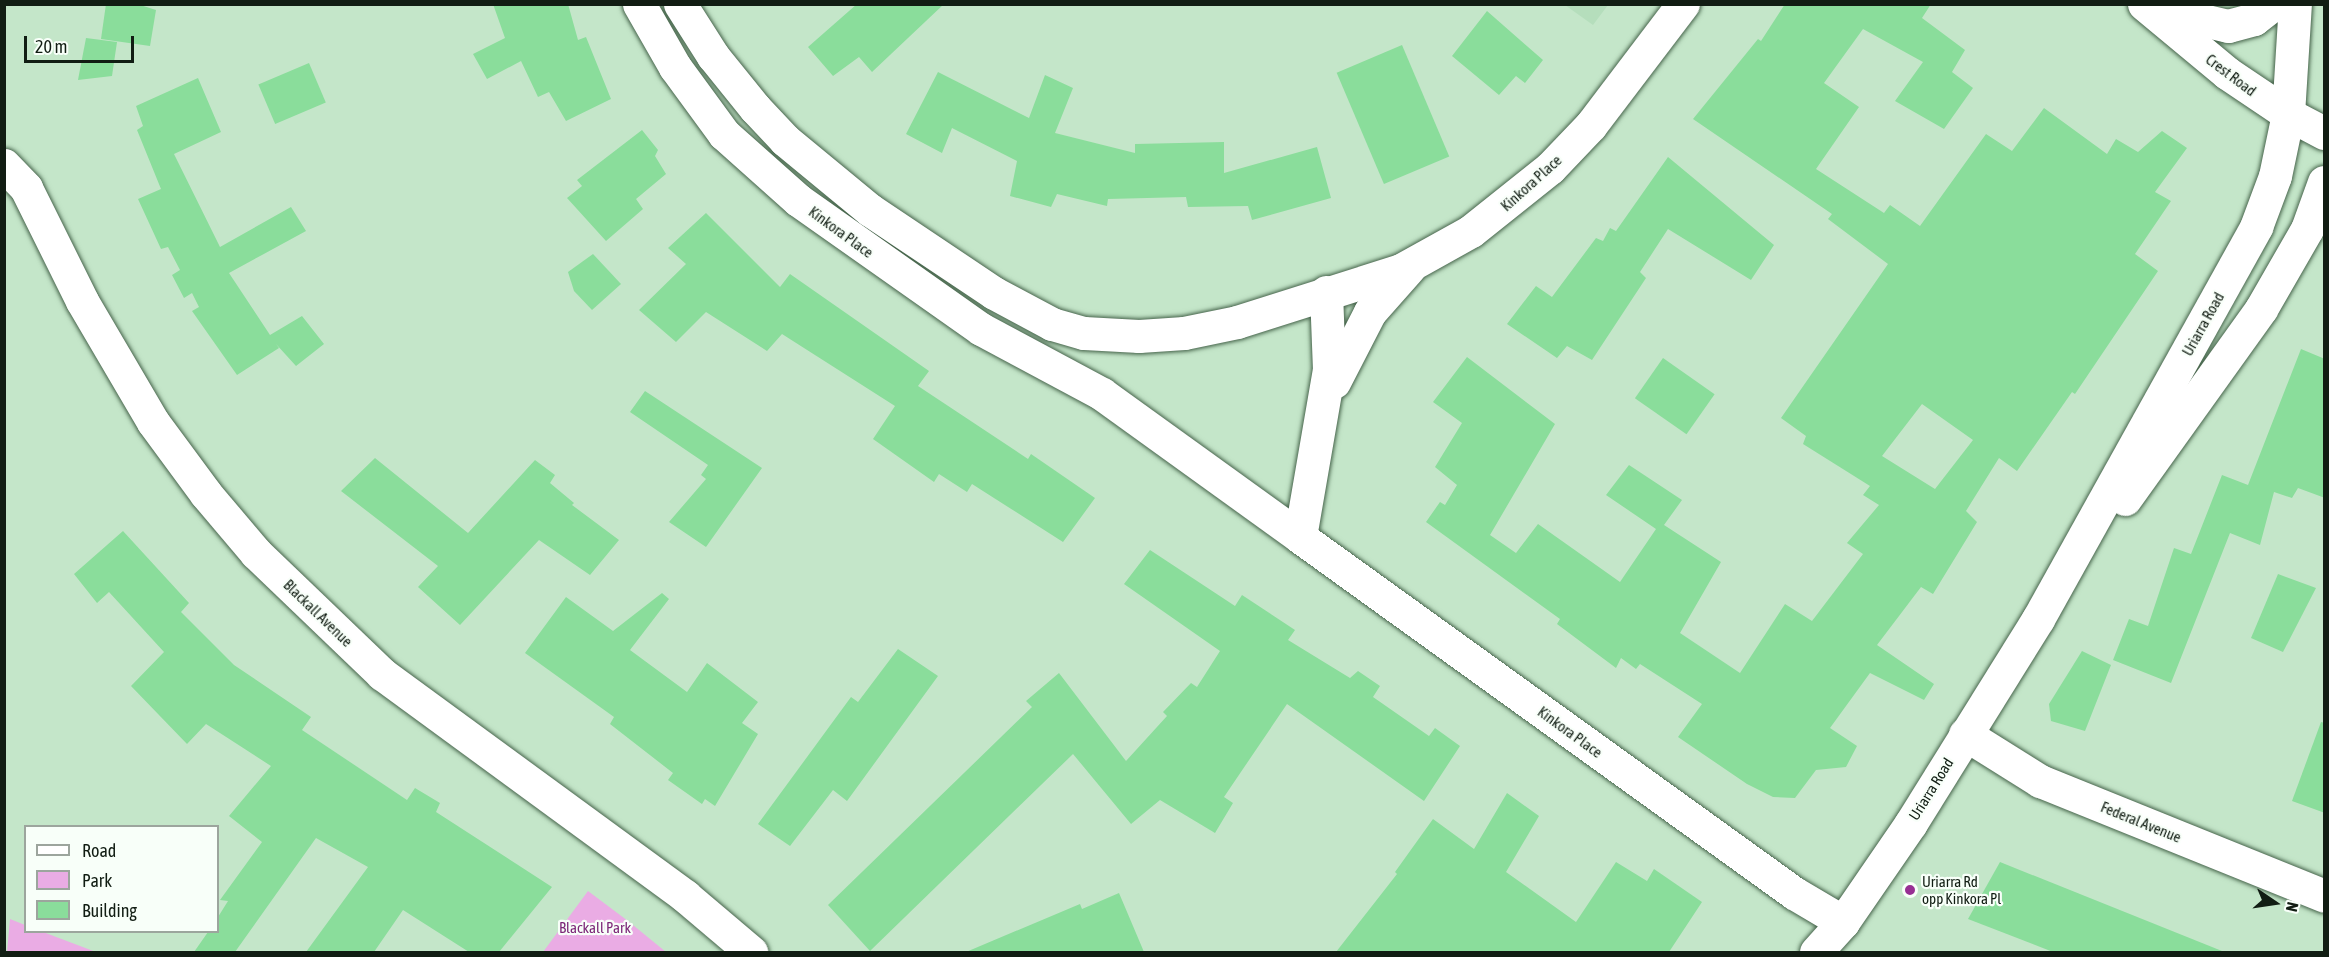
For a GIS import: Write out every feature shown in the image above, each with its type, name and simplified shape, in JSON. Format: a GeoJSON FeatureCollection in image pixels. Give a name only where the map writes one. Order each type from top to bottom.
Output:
{"type":"FeatureCollection","features":[{"type":"Feature","properties":{"kind":"street","name":"Kinkora Place"},"geometry":{"type":"LineString","coordinates":[[639,4],[675,67],[724,134],[767,175],[827,222],[981,329],[1102,394],[1794,893],[1843,922]]}},
{"type":"Feature","properties":{"kind":"street","name":"Kinkora Place"},"geometry":{"type":"LineString","coordinates":[[680,4],[728,77],[784,140],[870,210],[994,293],[1052,324],[1095,334],[1184,333],[1237,322],[1414,264],[1471,231],[1550,168],[1629,79],[1683,4]]}},
{"type":"Feature","properties":{"kind":"street","name":"Crest Road"},"geometry":{"type":"LineString","coordinates":[[2145,5],[2228,26],[2254,19],[2273,4]]}},
{"type":"Feature","properties":{"kind":"street","name":"Uriarra Road"},"geometry":{"type":"LineString","coordinates":[[1816,952],[1843,922],[2038,619],[2256,226],[2275,176],[2288,114],[2295,4]]}},
{"type":"Feature","properties":{"kind":"street","name":"Crest Road"},"geometry":{"type":"LineString","coordinates":[[2145,5],[2227,74],[2288,114],[2325,133]]}},
{"type":"Feature","properties":{"kind":"street","name":"Blackall Avenue"},"geometry":{"type":"LineString","coordinates":[[4,165],[26,188],[82,301],[153,422],[206,494],[256,553],[382,674],[685,896],[751,952]]}},
{"type":"Feature","properties":{"kind":"street","name":"Uriarra Road"},"geometry":{"type":"LineString","coordinates":[[2038,619],[2236,349],[2295,253],[2325,182]]}},
{"type":"Feature","properties":{"kind":"street"},"geometry":{"type":"LineString","coordinates":[[1322,418],[1357,333],[1384,293],[1414,264]]}},
{"type":"Feature","properties":{"kind":"street"},"geometry":{"type":"LineString","coordinates":[[1300,537],[1322,418],[1330,346],[1326,292]]}},
{"type":"Feature","properties":{"kind":"street","name":"Kinkora Place"},"geometry":{"type":"LineString","coordinates":[[1052,324],[1071,343],[1102,394]]}},
{"type":"Feature","properties":{"kind":"street","name":"Federal Avenue"},"geometry":{"type":"LineString","coordinates":[[1965,734],[2040,781],[2325,896]]}},
{"type":"Feature","properties":{"kind":"shaded area"},"geometry":{"type":"Polygon","coordinates":[[[1565,5],[1608,5],[1593,25],[1565,5]]]}},
{"type":"Feature","properties":{"kind":"green space","name":"Blackall Park"},"geometry":{"type":"Polygon","coordinates":[[[588,891],[628,921],[666,952],[543,952],[588,891]]]}},
{"type":"Feature","properties":{"kind":"green space"},"geometry":{"type":"Polygon","coordinates":[[[10,919],[24,925],[24,933],[46,933],[96,952],[7,952],[10,919]]]}},
{"type":"Feature","properties":{"kind":"building"},"geometry":{"type":"Polygon","coordinates":[[[106,4],[137,4],[156,10],[150,46],[101,39],[106,4]]]}},
{"type":"Feature","properties":{"kind":"building"},"geometry":{"type":"Polygon","coordinates":[[[493,4],[568,4],[578,40],[586,37],[611,99],[566,121],[549,92],[538,97],[521,61],[487,79],[473,54],[505,38],[493,4]]]}},
{"type":"Feature","properties":{"kind":"building"},"geometry":{"type":"Polygon","coordinates":[[[857,4],[944,4],[872,72],[859,57],[833,76],[808,47],[857,4]]]}},
{"type":"Feature","properties":{"kind":"building"},"geometry":{"type":"Polygon","coordinates":[[[1785,4],[1931,4],[1922,18],[1965,50],[1952,72],[1973,88],[1944,129],[1895,101],[1923,62],[1863,29],[1824,83],[1859,107],[1816,169],[1884,213],[1890,205],[1920,226],[1986,134],[2012,151],[2044,108],[2107,154],[2116,139],[2138,152],[2162,131],[2187,148],[2155,192],[2171,201],[2135,254],[2158,271],[2075,394],[2072,392],[2017,471],[1999,458],[1966,511],[1977,522],[1933,594],[1921,587],[1877,645],[1934,684],[1924,700],[1870,673],[1830,728],[1857,746],[1846,767],[1816,770],[1795,798],[1773,797],[1747,784],[1678,737],[1702,704],[1640,664],[1636,669],[1621,658],[1616,668],[1557,624],[1560,619],[1426,522],[1440,502],[1445,505],[1457,485],[1435,467],[1462,423],[1433,402],[1467,357],[1555,424],[1490,535],[1516,553],[1538,524],[1620,582],[1656,529],[1606,495],[1629,465],[1682,500],[1664,525],[1721,562],[1680,633],[1740,673],[1785,604],[1812,621],[1863,554],[1847,543],[1879,505],[1863,495],[1870,486],[1803,444],[1806,436],[1781,418],[1888,264],[1828,219],[1832,214],[1693,119],[1758,39],[1761,41],[1785,4]],[[1922,404],[1882,456],[1935,489],[1973,440],[1922,404]]]}},
{"type":"Feature","properties":{"kind":"building"},"geometry":{"type":"Polygon","coordinates":[[[1487,11],[1543,60],[1525,83],[1516,76],[1499,95],[1452,56],[1487,11]]]}},
{"type":"Feature","properties":{"kind":"building"},"geometry":{"type":"Polygon","coordinates":[[[86,38],[117,42],[112,76],[78,80],[86,38]]]}},
{"type":"Feature","properties":{"kind":"building"},"geometry":{"type":"Polygon","coordinates":[[[1402,45],[1449,156],[1384,184],[1337,73],[1402,45]]]}},
{"type":"Feature","properties":{"kind":"building"},"geometry":{"type":"Polygon","coordinates":[[[309,63],[326,103],[275,124],[258,84],[309,63]]]}},
{"type":"Feature","properties":{"kind":"building"},"geometry":{"type":"Polygon","coordinates":[[[938,72],[1029,118],[1045,75],[1073,88],[1055,133],[1135,153],[1135,144],[1224,142],[1224,173],[1317,147],[1331,198],[1252,220],[1248,206],[1188,207],[1186,197],[1108,199],[1107,206],[1057,194],[1051,207],[1010,196],[1017,161],[952,128],[942,153],[906,134],[938,72]]]}},
{"type":"Feature","properties":{"kind":"building"},"geometry":{"type":"Polygon","coordinates":[[[198,78],[221,132],[174,154],[220,247],[291,207],[306,231],[229,273],[270,335],[302,316],[324,344],[296,366],[276,344],[279,348],[237,375],[192,311],[199,307],[192,293],[184,298],[172,275],[180,270],[168,247],[161,249],[138,199],[161,189],[137,130],[143,126],[136,106],[198,78]]]}},
{"type":"Feature","properties":{"kind":"building"},"geometry":{"type":"Polygon","coordinates":[[[642,130],[658,150],[655,156],[666,174],[636,199],[643,209],[606,241],[567,198],[582,186],[577,180],[642,130]]]}},
{"type":"Feature","properties":{"kind":"building"},"geometry":{"type":"Polygon","coordinates":[[[1668,157],[1774,245],[1751,280],[1668,229],[1640,272],[1646,278],[1592,360],[1567,346],[1557,358],[1507,324],[1536,286],[1552,297],[1596,238],[1603,241],[1610,228],[1616,231],[1668,157]]]}},
{"type":"Feature","properties":{"kind":"building"},"geometry":{"type":"Polygon","coordinates":[[[706,213],[780,287],[790,274],[929,371],[918,386],[1028,459],[1031,454],[1095,498],[1063,542],[972,484],[967,492],[939,474],[934,482],[873,439],[895,406],[782,334],[767,351],[706,312],[676,342],[639,310],[686,264],[668,248],[706,213]]]}},
{"type":"Feature","properties":{"kind":"building"},"geometry":{"type":"Polygon","coordinates":[[[593,254],[621,284],[592,310],[574,291],[568,272],[593,254]]]}},
{"type":"Feature","properties":{"kind":"building"},"geometry":{"type":"Polygon","coordinates":[[[2301,349],[2325,359],[2325,498],[2298,488],[2292,498],[2274,492],[2260,545],[2230,533],[2171,683],[2113,660],[2129,619],[2148,626],[2174,548],[2191,554],[2222,475],[2248,485],[2301,349]]]}},
{"type":"Feature","properties":{"kind":"building"},"geometry":{"type":"Polygon","coordinates":[[[1663,358],[1715,394],[1687,434],[1635,398],[1663,358]]]}},
{"type":"Feature","properties":{"kind":"building"},"geometry":{"type":"Polygon","coordinates":[[[645,391],[762,468],[706,547],[669,522],[706,479],[701,475],[708,465],[630,412],[645,391]]]}},
{"type":"Feature","properties":{"kind":"building"},"geometry":{"type":"Polygon","coordinates":[[[375,458],[468,533],[535,460],[555,475],[550,483],[574,503],[572,505],[619,540],[590,575],[539,540],[460,625],[418,587],[438,566],[341,491],[375,458]]]}},
{"type":"Feature","properties":{"kind":"building"},"geometry":{"type":"Polygon","coordinates":[[[123,531],[189,603],[181,612],[234,665],[311,717],[302,730],[407,800],[415,788],[440,803],[436,812],[552,887],[499,952],[469,952],[403,910],[374,952],[306,952],[368,867],[316,838],[235,952],[194,952],[207,933],[219,933],[219,915],[228,901],[220,900],[262,842],[229,816],[271,766],[206,724],[187,744],[131,686],[164,652],[109,592],[97,603],[74,574],[123,531]]]}},
{"type":"Feature","properties":{"kind":"building"},"geometry":{"type":"Polygon","coordinates":[[[1150,550],[1235,606],[1242,595],[1295,630],[1288,640],[1350,678],[1358,671],[1380,686],[1373,697],[1429,736],[1435,728],[1460,746],[1424,801],[1287,704],[1224,797],[1233,803],[1215,833],[1160,800],[1131,824],[1073,754],[870,951],[828,905],[1032,707],[1026,701],[1059,673],[1126,761],[1167,716],[1163,712],[1191,683],[1197,687],[1220,651],[1124,584],[1150,550]]]}},
{"type":"Feature","properties":{"kind":"building"},"geometry":{"type":"Polygon","coordinates":[[[2278,574],[2316,588],[2283,652],[2251,638],[2278,574]]]}},
{"type":"Feature","properties":{"kind":"building"},"geometry":{"type":"Polygon","coordinates":[[[662,593],[669,599],[630,650],[687,692],[707,663],[758,702],[742,723],[758,734],[715,806],[705,799],[702,804],[668,780],[673,773],[610,724],[614,717],[525,653],[566,597],[613,631],[662,593]]]}},
{"type":"Feature","properties":{"kind":"building"},"geometry":{"type":"Polygon","coordinates":[[[898,649],[938,676],[847,801],[833,790],[790,846],[758,824],[851,697],[858,702],[898,649]]]}},
{"type":"Feature","properties":{"kind":"building"},"geometry":{"type":"Polygon","coordinates":[[[2082,651],[2111,665],[2085,731],[2051,721],[2049,704],[2082,651]]]}},
{"type":"Feature","properties":{"kind":"building"},"geometry":{"type":"Polygon","coordinates":[[[2321,722],[2325,723],[2325,813],[2292,801],[2321,722]]]}},
{"type":"Feature","properties":{"kind":"building"},"geometry":{"type":"Polygon","coordinates":[[[1507,793],[1539,816],[1506,872],[1576,922],[1616,862],[1647,881],[1654,869],[1702,902],[1669,952],[1336,952],[1397,874],[1395,872],[1433,819],[1474,849],[1507,793]]]}},
{"type":"Feature","properties":{"kind":"building"},"geometry":{"type":"Polygon","coordinates":[[[2000,862],[2222,952],[2053,952],[1968,919],[2000,862]]]}},
{"type":"Feature","properties":{"kind":"building"},"geometry":{"type":"Polygon","coordinates":[[[1119,893],[1144,952],[966,952],[1080,904],[1082,909],[1119,893]]]}},
{"type":"Feature","properties":{"kind":"place","name":"Uriarra Rd opp Kinkora Pl"},"geometry":{"type":"Point","coordinates":[1910,890]}}]}
